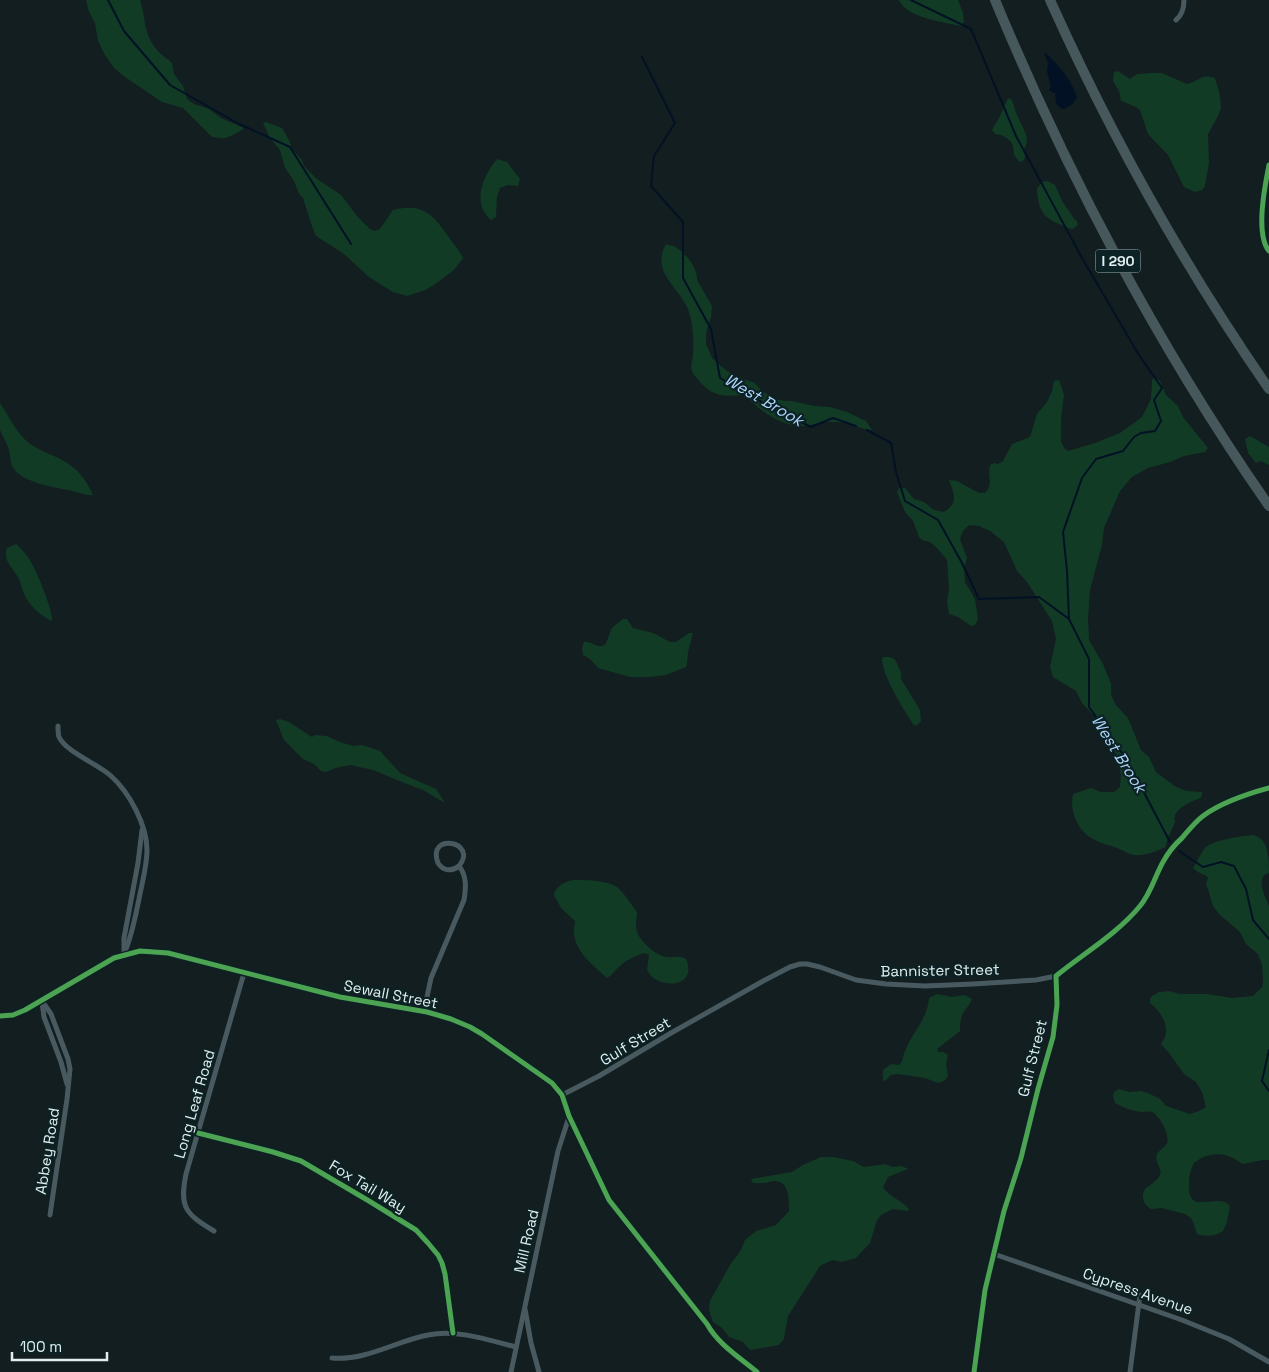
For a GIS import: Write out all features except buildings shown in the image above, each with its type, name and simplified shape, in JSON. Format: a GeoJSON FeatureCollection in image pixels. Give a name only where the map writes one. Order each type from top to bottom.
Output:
{"type":"FeatureCollection","features":[{"type":"Feature","properties":{"kind":"highway","name":"I 290"},"geometry":{"type":"LineString","coordinates":[[995,0],[1052,131],[1131,285],[1190,385],[1269,506]]}},
{"type":"Feature","properties":{"kind":"highway"},"geometry":{"type":"LineString","coordinates":[[1050,0],[1102,110],[1156,210],[1203,288],[1269,389]]}},
{"type":"Feature","properties":{"kind":"street"},"geometry":{"type":"LineString","coordinates":[[1176,20],[1180,16],[1184,0]]}},
{"type":"Feature","properties":{"kind":"street"},"geometry":{"type":"LineString","coordinates":[[1269,165],[1265,185],[1262,226],[1265,244],[1269,251]]}},
{"type":"Feature","properties":{"kind":"street"},"geometry":{"type":"LineString","coordinates":[[58,726],[60,738],[67,747],[98,765],[118,783],[134,806],[142,829],[138,863],[124,938],[124,954]]}},
{"type":"Feature","properties":{"kind":"street"},"geometry":{"type":"LineString","coordinates":[[1056,976],[1115,932],[1134,913],[1147,896],[1168,852],[1202,817],[1228,802],[1269,788]]}},
{"type":"Feature","properties":{"kind":"street"},"geometry":{"type":"LineString","coordinates":[[450,842],[460,847],[464,857],[462,864],[459,866],[450,870],[440,866],[436,856],[440,846],[450,842]]}},
{"type":"Feature","properties":{"kind":"street"},"geometry":{"type":"LineString","coordinates":[[424,1012],[431,978],[466,892],[464,871],[459,866]]}},
{"type":"Feature","properties":{"kind":"street","name":"Sewall Street"},"geometry":{"type":"LineString","coordinates":[[0,1016],[13,1015],[42,1001],[114,958],[140,950],[168,952],[355,1001],[424,1012],[470,1026],[552,1083],[562,1095],[569,1116],[608,1200],[707,1324],[712,1334],[757,1372]]}},
{"type":"Feature","properties":{"kind":"street","name":"Gulf Street"},"geometry":{"type":"LineString","coordinates":[[562,1095],[600,1076],[671,1033],[790,967],[806,964],[826,970]]}},
{"type":"Feature","properties":{"kind":"street","name":"Bannister Street"},"geometry":{"type":"LineString","coordinates":[[826,970],[862,981],[925,986],[1026,980],[1056,976]]}},
{"type":"Feature","properties":{"kind":"street","name":"Long Leaf Road"},"geometry":{"type":"LineString","coordinates":[[214,1231],[192,1216],[186,1208],[183,1190],[244,973]]}},
{"type":"Feature","properties":{"kind":"street","name":"Gulf Street"},"geometry":{"type":"LineString","coordinates":[[974,1372],[985,1290],[1004,1211],[1021,1158],[1053,1037],[1057,1005],[1056,976]]}},
{"type":"Feature","properties":{"kind":"street","name":"Abbey Road"},"geometry":{"type":"LineString","coordinates":[[42,1001],[44,1017],[63,1069],[68,1089],[50,1215]]}},
{"type":"Feature","properties":{"kind":"street","name":"Mill Road"},"geometry":{"type":"LineString","coordinates":[[511,1372],[558,1151],[569,1116]]}},
{"type":"Feature","properties":{"kind":"street","name":"Fox Tail Way"},"geometry":{"type":"LineString","coordinates":[[198,1133],[301,1161],[416,1230],[428,1242],[442,1262],[452,1333]]}},
{"type":"Feature","properties":{"kind":"street","name":"Cypress Avenue"},"geometry":{"type":"LineString","coordinates":[[994,1254],[1182,1320],[1229,1339],[1269,1362]]}},
{"type":"Feature","properties":{"kind":"street"},"geometry":{"type":"LineString","coordinates":[[1130,1372],[1140,1295]]}},
{"type":"Feature","properties":{"kind":"street"},"geometry":{"type":"LineString","coordinates":[[525,1304],[531,1343],[539,1372]]}},
{"type":"Feature","properties":{"kind":"street"},"geometry":{"type":"LineString","coordinates":[[332,1358],[350,1359],[430,1334],[452,1333],[516,1347]]}},
{"type":"Feature","properties":{"kind":"green space"},"geometry":{"type":"Polygon","coordinates":[[[86,0],[140,0],[149,38],[159,52],[172,63],[174,74],[183,86],[187,99],[194,104],[209,109],[221,118],[244,128],[226,138],[212,137],[183,108],[162,102],[125,77],[114,68],[105,55],[98,41],[95,23],[89,12],[86,0]]]}},
{"type":"Feature","properties":{"kind":"green space"},"geometry":{"type":"Polygon","coordinates":[[[899,0],[958,0],[964,22],[961,26],[917,15],[903,6],[899,0]]]}},
{"type":"Feature","properties":{"kind":"green space"},"geometry":{"type":"Polygon","coordinates":[[[1118,71],[1130,79],[1137,74],[1162,73],[1187,84],[1207,76],[1215,78],[1220,95],[1221,108],[1208,134],[1209,163],[1205,186],[1202,190],[1195,192],[1184,187],[1168,155],[1148,134],[1140,110],[1121,101],[1119,91],[1113,81],[1114,72],[1118,71]]]}},
{"type":"Feature","properties":{"kind":"green space"},"geometry":{"type":"Polygon","coordinates":[[[1008,98],[1012,100],[1026,134],[1025,157],[1020,162],[1014,154],[1011,142],[1005,137],[995,134],[992,130],[1008,98]]]}},
{"type":"Feature","properties":{"kind":"green space"},"geometry":{"type":"Polygon","coordinates":[[[266,122],[282,128],[292,149],[302,160],[304,166],[317,179],[341,195],[370,229],[374,231],[380,229],[393,210],[413,208],[420,210],[427,213],[439,224],[463,258],[454,270],[434,285],[407,296],[393,292],[369,277],[344,254],[316,236],[303,198],[285,168],[280,150],[270,138],[263,123],[266,122]]]}},
{"type":"Feature","properties":{"kind":"green space"},"geometry":{"type":"Polygon","coordinates":[[[497,159],[507,162],[520,179],[518,186],[508,185],[500,188],[497,197],[496,217],[491,220],[485,213],[480,198],[487,173],[497,159]]]}},
{"type":"Feature","properties":{"kind":"green space"},"geometry":{"type":"Polygon","coordinates":[[[1047,181],[1055,185],[1062,201],[1077,221],[1078,225],[1074,228],[1071,229],[1050,219],[1042,211],[1039,205],[1037,188],[1042,182],[1047,181]]]}},
{"type":"Feature","properties":{"kind":"green space"},"geometry":{"type":"Polygon","coordinates":[[[666,244],[674,246],[690,261],[697,275],[697,280],[712,306],[706,332],[706,344],[712,358],[733,375],[755,383],[762,391],[773,398],[830,407],[847,412],[866,421],[872,430],[840,422],[826,422],[803,426],[784,423],[756,406],[745,395],[720,395],[705,387],[694,375],[691,368],[693,338],[689,312],[682,298],[663,271],[662,254],[666,244]]]}},
{"type":"Feature","properties":{"kind":"green space"},"geometry":{"type":"Polygon","coordinates":[[[1154,377],[1160,381],[1166,395],[1178,406],[1183,417],[1208,448],[1205,452],[1184,456],[1148,468],[1132,477],[1120,491],[1104,528],[1102,545],[1090,590],[1089,640],[1103,664],[1111,684],[1111,694],[1115,704],[1128,718],[1141,750],[1149,757],[1156,772],[1176,787],[1187,791],[1202,792],[1202,794],[1201,798],[1178,810],[1166,847],[1155,852],[1135,855],[1100,843],[1089,837],[1076,821],[1072,808],[1073,794],[1091,788],[1101,792],[1114,792],[1120,787],[1121,775],[1117,756],[1096,718],[1082,703],[1076,691],[1053,677],[1050,667],[1056,639],[1052,621],[1027,582],[1017,571],[1004,542],[990,531],[979,526],[969,525],[963,531],[960,539],[967,558],[964,569],[965,582],[975,599],[978,619],[975,625],[971,626],[958,617],[949,614],[947,602],[949,589],[947,560],[930,542],[919,537],[913,521],[905,512],[897,492],[899,488],[905,488],[914,499],[924,502],[934,510],[944,512],[952,505],[954,498],[949,480],[957,481],[979,493],[985,493],[988,490],[990,465],[1003,461],[1012,444],[1030,437],[1037,414],[1047,402],[1054,381],[1059,380],[1064,395],[1061,442],[1068,451],[1120,433],[1142,417],[1151,399],[1154,377]]]}},
{"type":"Feature","properties":{"kind":"green space"},"geometry":{"type":"Polygon","coordinates":[[[0,403],[24,439],[72,466],[83,477],[93,495],[37,483],[16,472],[12,466],[8,447],[0,430],[0,403]]]}},
{"type":"Feature","properties":{"kind":"green space"},"geometry":{"type":"Polygon","coordinates":[[[1250,436],[1269,447],[1269,465],[1261,461],[1256,463],[1248,453],[1245,439],[1250,436]]]}},
{"type":"Feature","properties":{"kind":"green space"},"geometry":{"type":"Polygon","coordinates":[[[16,544],[28,557],[37,574],[47,600],[52,621],[40,614],[27,600],[18,577],[7,560],[7,548],[16,544]]]}},
{"type":"Feature","properties":{"kind":"green space"},"geometry":{"type":"Polygon","coordinates":[[[623,619],[627,619],[633,628],[653,633],[670,642],[676,642],[689,633],[693,633],[686,667],[666,675],[648,677],[630,677],[598,668],[590,659],[583,655],[582,648],[584,642],[603,646],[607,642],[613,627],[623,619]]]}},
{"type":"Feature","properties":{"kind":"green space"},"geometry":{"type":"Polygon","coordinates":[[[882,658],[894,659],[897,663],[901,679],[920,710],[921,721],[916,726],[889,683],[883,665],[882,658]]]}},
{"type":"Feature","properties":{"kind":"green space"},"geometry":{"type":"Polygon","coordinates":[[[280,719],[289,722],[312,737],[315,735],[327,736],[353,746],[362,745],[380,751],[400,773],[436,789],[445,803],[423,790],[373,770],[350,765],[326,772],[321,771],[314,764],[303,759],[284,740],[276,720],[280,719]]]}},
{"type":"Feature","properties":{"kind":"green space"},"geometry":{"type":"Polygon","coordinates":[[[1253,835],[1258,837],[1265,845],[1269,861],[1269,873],[1264,875],[1262,882],[1269,906],[1269,1160],[1243,1164],[1228,1156],[1213,1154],[1203,1157],[1194,1163],[1190,1174],[1189,1186],[1190,1195],[1193,1200],[1199,1202],[1219,1201],[1225,1202],[1230,1206],[1223,1231],[1211,1236],[1204,1236],[1197,1234],[1191,1218],[1185,1214],[1162,1208],[1151,1209],[1145,1203],[1143,1195],[1145,1189],[1160,1175],[1156,1158],[1157,1154],[1167,1143],[1167,1135],[1164,1126],[1155,1114],[1124,1107],[1115,1103],[1113,1096],[1114,1092],[1119,1089],[1129,1092],[1141,1091],[1160,1099],[1166,1106],[1190,1114],[1206,1107],[1202,1092],[1196,1082],[1184,1074],[1161,1044],[1166,1032],[1165,1022],[1150,1003],[1150,999],[1159,992],[1169,991],[1180,994],[1207,994],[1232,998],[1253,996],[1262,987],[1262,965],[1258,954],[1246,944],[1240,932],[1219,914],[1213,906],[1206,885],[1208,877],[1193,868],[1204,849],[1215,842],[1253,835]]]}},
{"type":"Feature","properties":{"kind":"green space"},"geometry":{"type":"Polygon","coordinates":[[[573,880],[602,882],[617,887],[637,912],[636,929],[642,940],[649,948],[663,956],[686,959],[687,976],[682,981],[675,983],[659,981],[647,970],[649,955],[644,953],[625,962],[607,978],[581,952],[575,940],[575,921],[561,908],[554,895],[561,885],[573,880]]]}},
{"type":"Feature","properties":{"kind":"green space"},"geometry":{"type":"Polygon","coordinates":[[[937,994],[952,997],[965,995],[972,999],[962,1015],[960,1031],[937,1049],[938,1052],[948,1055],[946,1064],[948,1076],[944,1081],[938,1083],[925,1078],[898,1074],[891,1075],[885,1081],[883,1080],[883,1070],[891,1064],[899,1065],[902,1062],[908,1044],[926,1012],[929,998],[937,994]]]}},
{"type":"Feature","properties":{"kind":"green space"},"geometry":{"type":"Polygon","coordinates":[[[821,1157],[853,1161],[864,1167],[886,1164],[892,1167],[902,1166],[908,1169],[888,1177],[883,1187],[909,1209],[908,1211],[893,1209],[881,1215],[877,1220],[870,1243],[856,1258],[842,1262],[832,1260],[820,1266],[788,1316],[784,1339],[779,1345],[750,1350],[743,1342],[729,1337],[722,1328],[713,1322],[709,1310],[710,1301],[730,1265],[741,1250],[745,1240],[756,1231],[776,1225],[789,1211],[788,1192],[783,1184],[774,1181],[753,1183],[751,1179],[792,1172],[821,1157]]]}},
{"type":"Feature","properties":{"kind":"water"},"geometry":{"type":"Polygon","coordinates":[[[1046,53],[1068,79],[1077,97],[1071,105],[1062,109],[1056,104],[1055,93],[1049,90],[1051,86],[1047,72],[1048,62],[1044,54],[1046,53]]]}},
{"type":"Feature","properties":{"kind":"waterway"},"geometry":{"type":"LineString","coordinates":[[108,0],[124,31],[170,85],[239,124],[290,147],[351,244]]}},
{"type":"Feature","properties":{"kind":"waterway"},"geometry":{"type":"LineString","coordinates":[[911,0],[971,29],[1016,136],[1082,258],[1139,355],[1162,388],[1154,400],[1161,421],[1155,431],[1141,433],[1134,437],[1123,451],[1096,459],[1082,478],[1063,532],[1069,619]]}},
{"type":"Feature","properties":{"kind":"waterway","name":"West Brook"},"geometry":{"type":"LineString","coordinates":[[642,57],[675,123],[654,156],[651,186],[683,222],[683,278],[711,329],[720,378],[811,427],[833,418],[856,426]]}},
{"type":"Feature","properties":{"kind":"waterway","name":"West Brook"},"geometry":{"type":"LineString","coordinates":[[867,430],[891,443],[896,472],[905,501],[938,520],[979,599],[1039,597],[1069,619],[1089,659],[1089,707],[1127,760],[1170,842]]}},
{"type":"Feature","properties":{"kind":"waterway","name":"West Brook"},"geometry":{"type":"LineString","coordinates":[[1179,851],[1203,867],[1221,862],[1234,866],[1246,889],[1253,920],[1269,939]]}},
{"type":"Feature","properties":{"kind":"waterway","name":"West Brook"},"geometry":{"type":"LineString","coordinates":[[1269,1050],[1262,1081],[1269,1091]]}},
{"type":"Feature","properties":{"kind":"cycle path"},"geometry":{"type":"LineString","coordinates":[[1269,165],[1262,209],[1263,233],[1269,251]]}},
{"type":"Feature","properties":{"kind":"cycle path"},"geometry":{"type":"LineString","coordinates":[[974,1372],[985,1290],[1004,1211],[1021,1158],[1053,1037],[1057,1005],[1056,976],[1111,934],[1131,916],[1147,896],[1169,852],[1200,818],[1226,803],[1269,788]]}},
{"type":"Feature","properties":{"kind":"cycle path"},"geometry":{"type":"LineString","coordinates":[[0,1016],[13,1015],[25,1010],[114,958],[140,951],[168,953],[340,997],[427,1012],[470,1027],[552,1083],[562,1095],[569,1116],[609,1200],[717,1338],[757,1372]]}},
{"type":"Feature","properties":{"kind":"cycle path"},"geometry":{"type":"LineString","coordinates":[[198,1133],[301,1161],[416,1230],[438,1255],[442,1263],[453,1333]]}}]}
